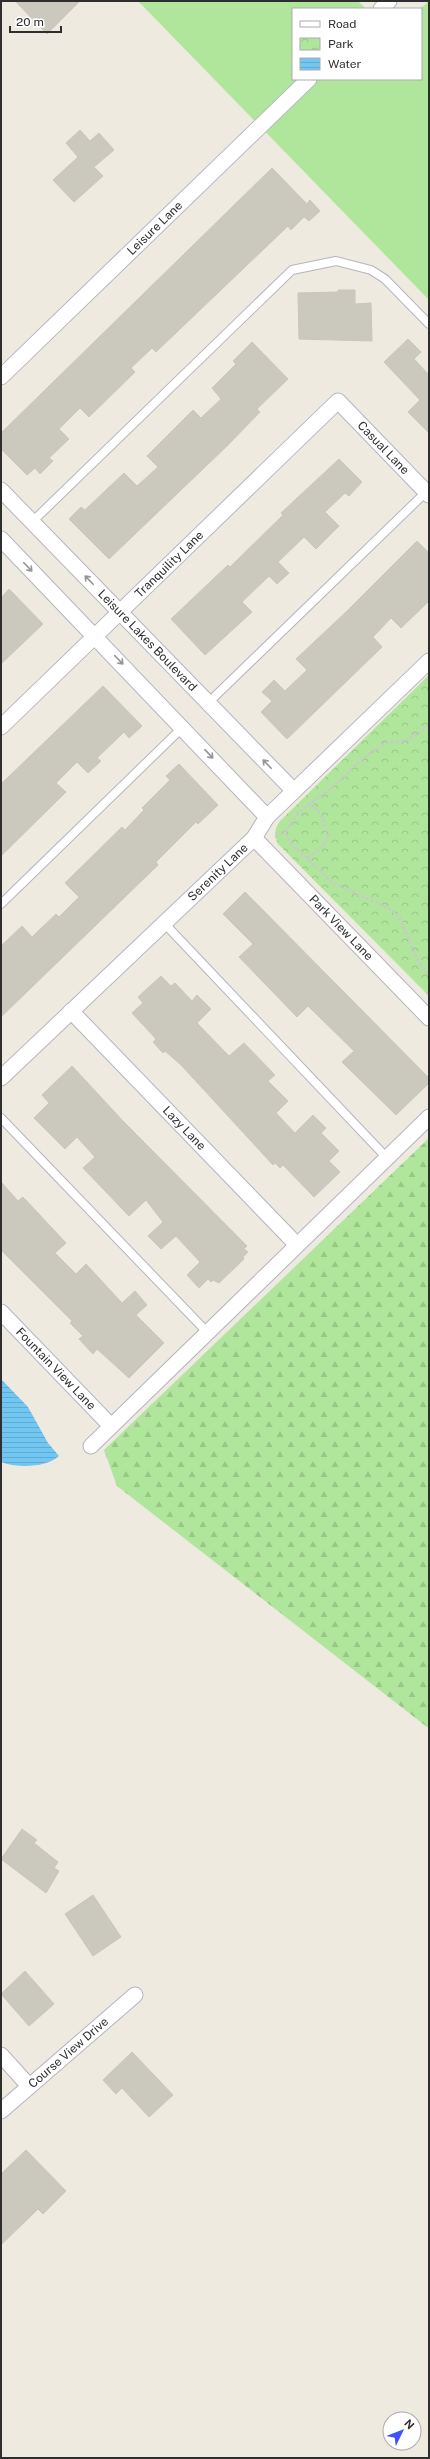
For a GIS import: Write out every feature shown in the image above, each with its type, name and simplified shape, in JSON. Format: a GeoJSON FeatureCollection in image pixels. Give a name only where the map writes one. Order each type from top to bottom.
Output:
{"type":"FeatureCollection","features":[{"type":"Feature","properties":{"kind":"street","name":"Leisure Lane"},"geometry":{"type":"LineString","coordinates":[[1,377],[307,80]]}},
{"type":"Feature","properties":{"kind":"street","name":"Casual Lane"},"geometry":{"type":"LineString","coordinates":[[338,401],[427,493]]}},
{"type":"Feature","properties":{"kind":"street","name":"Tranquility Lane"},"geometry":{"type":"LineString","coordinates":[[1,727],[338,401]]}},
{"type":"Feature","properties":{"kind":"street","name":"Leisure Lakes Boulevard"},"geometry":{"type":"LineString","coordinates":[[1,490],[294,792]]}},
{"type":"Feature","properties":{"kind":"street"},"geometry":{"type":"LineString","coordinates":[[3,545],[95,636],[267,817]]}},
{"type":"Feature","properties":{"kind":"street","name":"Serenity Lane"},"geometry":{"type":"LineString","coordinates":[[1,1078],[254,838],[267,817],[429,661]]}},
{"type":"Feature","properties":{"kind":"street","name":"Park View Lane"},"geometry":{"type":"LineString","coordinates":[[254,838],[429,1018]]}},
{"type":"Feature","properties":{"kind":"street","name":"Lazy Lane"},"geometry":{"type":"LineString","coordinates":[[71,1011],[297,1245]]}},
{"type":"Feature","properties":{"kind":"street"},"geometry":{"type":"LineString","coordinates":[[91,1446],[429,1117]]}},
{"type":"Feature","properties":{"kind":"street","name":"Fountain View Lane"},"geometry":{"type":"LineString","coordinates":[[1,1312],[111,1426]]}},
{"type":"Feature","properties":{"kind":"street","name":"Course View Drive"},"geometry":{"type":"LineString","coordinates":[[1,2111],[135,1995]]}},
{"type":"Feature","properties":{"kind":"street"},"geometry":{"type":"LineString","coordinates":[[1,2055],[29,2086]]}},
{"type":"Feature","properties":{"kind":"lane"},"geometry":{"type":"LineString","coordinates":[[32,522],[292,270],[336,261],[371,270],[385,280],[429,324]]}},
{"type":"Feature","properties":{"kind":"lane"},"geometry":{"type":"LineString","coordinates":[[208,704],[427,493]]}},
{"type":"Feature","properties":{"kind":"lane"},"geometry":{"type":"LineString","coordinates":[[1,904],[183,727]]}},
{"type":"Feature","properties":{"kind":"lane"},"geometry":{"type":"LineString","coordinates":[[164,923],[387,1158]]}},
{"type":"Feature","properties":{"kind":"lane"},"geometry":{"type":"LineString","coordinates":[[1,1118],[207,1332]]}},
{"type":"Feature","properties":{"kind":"path"},"geometry":{"type":"LineString","coordinates":[[429,726],[408,740],[389,742],[382,745],[355,765],[339,782],[311,802],[293,818],[285,832],[291,844],[308,858],[331,882],[394,912],[402,921],[418,962],[429,975]]}},
{"type":"Feature","properties":{"kind":"path"},"geometry":{"type":"LineString","coordinates":[[308,858],[323,846],[328,837],[322,817],[311,802]]}},
{"type":"Feature","properties":{"kind":"green space"},"geometry":{"type":"Polygon","coordinates":[[[138,1],[358,1],[365,8],[292,8],[292,80],[422,80],[421,8],[429,1],[429,300],[138,1]]]}},
{"type":"Feature","properties":{"kind":"green space"},"geometry":{"type":"Polygon","coordinates":[[[429,675],[429,996],[278,844],[275,832],[280,821],[429,675]]]}},
{"type":"Feature","properties":{"kind":"green space"},"geometry":{"type":"Polygon","coordinates":[[[429,1138],[429,1727],[427,1727],[117,1486],[104,1450],[429,1138]]]}},
{"type":"Feature","properties":{"kind":"water"},"geometry":{"type":"Polygon","coordinates":[[[1,1379],[28,1407],[48,1443],[59,1456],[47,1463],[31,1466],[1,1462],[1,1379]]]}},
{"type":"Feature","properties":{"kind":"building"},"geometry":{"type":"Polygon","coordinates":[[[15,1],[80,1],[47,34],[15,1]]]}},
{"type":"Feature","properties":{"kind":"building"},"geometry":{"type":"Polygon","coordinates":[[[80,130],[90,141],[99,133],[114,150],[94,167],[103,176],[74,202],[53,180],[78,157],[66,143],[80,130]]]}},
{"type":"Feature","properties":{"kind":"building"},"geometry":{"type":"Polygon","coordinates":[[[272,168],[307,204],[310,200],[320,211],[309,221],[304,217],[291,230],[288,226],[156,352],[152,348],[131,368],[135,372],[89,417],[80,408],[59,429],[69,439],[49,458],[53,461],[40,474],[35,468],[27,475],[1,449],[1,433],[272,168]]]}},
{"type":"Feature","properties":{"kind":"building"},"geometry":{"type":"Polygon","coordinates":[[[338,290],[355,290],[355,304],[371,303],[372,341],[299,339],[298,293],[338,292],[338,290]]]}},
{"type":"Feature","properties":{"kind":"building"},"geometry":{"type":"Polygon","coordinates":[[[408,339],[421,352],[414,359],[429,375],[429,433],[408,412],[420,400],[384,362],[408,339]]]}},
{"type":"Feature","properties":{"kind":"building"},"geometry":{"type":"Polygon","coordinates":[[[252,342],[288,379],[257,409],[260,412],[227,446],[109,559],[69,519],[81,507],[85,510],[124,473],[137,486],[158,467],[147,456],[193,410],[201,418],[221,399],[212,388],[236,364],[233,361],[252,342]]]}},
{"type":"Feature","properties":{"kind":"building"},"geometry":{"type":"Polygon","coordinates":[[[339,459],[362,482],[349,496],[345,493],[325,512],[339,526],[316,549],[304,537],[278,562],[289,573],[277,584],[269,576],[242,602],[252,612],[205,655],[171,619],[228,565],[230,567],[283,515],[281,513],[339,459]]]}},
{"type":"Feature","properties":{"kind":"building"},"geometry":{"type":"Polygon","coordinates":[[[417,541],[429,553],[429,601],[401,628],[391,618],[373,637],[382,647],[287,739],[261,712],[272,701],[262,692],[274,680],[285,691],[307,670],[296,659],[347,611],[417,541]]]}},
{"type":"Feature","properties":{"kind":"building"},"geometry":{"type":"Polygon","coordinates":[[[9,589],[43,624],[1,664],[1,598],[9,589]]]}},
{"type":"Feature","properties":{"kind":"building"},"geometry":{"type":"Polygon","coordinates":[[[103,686],[142,726],[129,738],[124,732],[97,758],[101,761],[88,773],[77,762],[56,783],[66,792],[1,856],[1,784],[103,686]]]}},
{"type":"Feature","properties":{"kind":"building"},"geometry":{"type":"Polygon","coordinates":[[[179,764],[218,805],[198,824],[196,822],[156,862],[158,865],[1,1017],[1,946],[22,926],[32,937],[56,914],[59,917],[79,897],[65,883],[122,827],[125,830],[144,810],[142,808],[170,780],[166,776],[179,764]]]}},
{"type":"Feature","properties":{"kind":"building"},"geometry":{"type":"Polygon","coordinates":[[[245,892],[429,1078],[429,1083],[396,1115],[342,1062],[354,1051],[308,1006],[297,1017],[239,957],[253,944],[223,914],[245,892]]]}},
{"type":"Feature","properties":{"kind":"building"},"geometry":{"type":"Polygon","coordinates":[[[161,976],[171,986],[175,983],[192,1001],[197,995],[211,1009],[197,1023],[229,1056],[244,1043],[275,1075],[268,1081],[288,1101],[276,1113],[295,1133],[313,1115],[326,1128],[321,1133],[339,1151],[329,1161],[340,1172],[314,1197],[283,1165],[280,1168],[275,1163],[273,1165],[181,1065],[165,1051],[163,1053],[153,1042],[156,1039],[132,1013],[143,1003],[138,997],[161,976]]]}},
{"type":"Feature","properties":{"kind":"building"},"geometry":{"type":"Polygon","coordinates":[[[72,1066],[123,1121],[247,1246],[244,1249],[248,1252],[243,1257],[244,1259],[219,1283],[213,1280],[211,1282],[208,1279],[199,1288],[187,1275],[200,1262],[176,1236],[161,1249],[148,1236],[163,1222],[146,1200],[129,1216],[83,1168],[95,1157],[77,1137],[65,1149],[34,1118],[49,1103],[42,1095],[72,1066]]]}},
{"type":"Feature","properties":{"kind":"building"},"geometry":{"type":"Polygon","coordinates":[[[1,1182],[18,1201],[23,1197],[66,1243],[55,1253],[76,1274],[86,1264],[122,1303],[135,1291],[147,1305],[136,1315],[164,1343],[129,1378],[97,1349],[93,1354],[79,1339],[83,1336],[70,1323],[72,1321],[1,1250],[1,1182]]]}},
{"type":"Feature","properties":{"kind":"building"},"geometry":{"type":"Polygon","coordinates":[[[22,1829],[37,1840],[34,1843],[58,1862],[54,1868],[59,1871],[46,1893],[1,1859],[22,1829]]]}},
{"type":"Feature","properties":{"kind":"building"},"geometry":{"type":"Polygon","coordinates":[[[93,1895],[121,1937],[93,1956],[65,1914],[93,1895]]]}},
{"type":"Feature","properties":{"kind":"building"},"geometry":{"type":"Polygon","coordinates":[[[25,1971],[54,2004],[29,2026],[1,1994],[25,1971]]]}},
{"type":"Feature","properties":{"kind":"building"},"geometry":{"type":"Polygon","coordinates":[[[132,2052],[173,2095],[149,2117],[122,2088],[116,2094],[103,2080],[132,2052]]]}},
{"type":"Feature","properties":{"kind":"building"},"geometry":{"type":"Polygon","coordinates":[[[26,2150],[66,2191],[43,2214],[38,2209],[1,2245],[1,2174],[26,2150]]]}}]}
